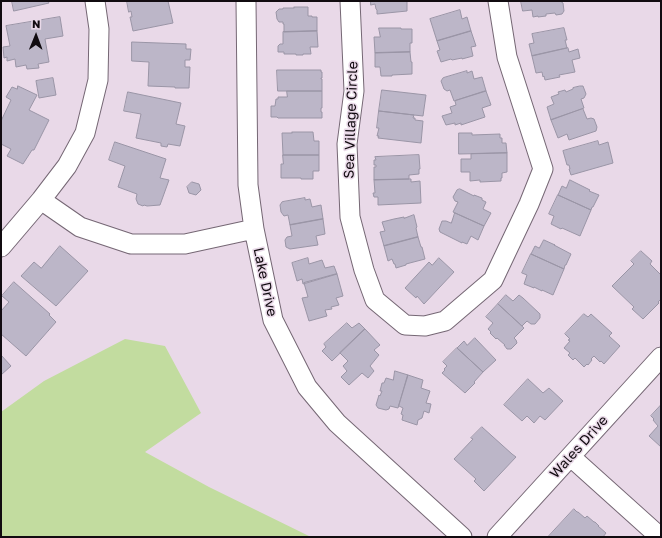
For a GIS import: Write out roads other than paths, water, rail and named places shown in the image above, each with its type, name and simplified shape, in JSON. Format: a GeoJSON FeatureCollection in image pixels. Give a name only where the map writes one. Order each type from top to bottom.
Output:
{"type":"FeatureCollection","features":[{"type":"Feature","properties":{"kind":"street"},"geometry":{"type":"LineString","coordinates":[[1,247],[41,200],[67,166],[85,133],[98,80],[99,28],[94,1]]}},
{"type":"Feature","properties":{"kind":"street","name":"Lake Drive"},"geometry":{"type":"LineString","coordinates":[[246,1],[248,185],[254,229],[273,320],[306,387],[337,423],[462,537]]}},
{"type":"Feature","properties":{"kind":"street","name":"Sea Village Circle"},"geometry":{"type":"LineString","coordinates":[[350,1],[354,91],[347,144],[350,217],[364,270],[375,300],[405,325],[425,326],[445,320],[493,280],[529,204],[543,169],[507,57],[498,1]]}},
{"type":"Feature","properties":{"kind":"street"},"geometry":{"type":"LineString","coordinates":[[41,200],[80,227],[131,244],[185,244],[254,229]]}},
{"type":"Feature","properties":{"kind":"street","name":"Wales Drive"},"geometry":{"type":"LineString","coordinates":[[497,537],[661,357]]}},
{"type":"Feature","properties":{"kind":"street"},"geometry":{"type":"LineString","coordinates":[[571,457],[660,537]]}}]}
